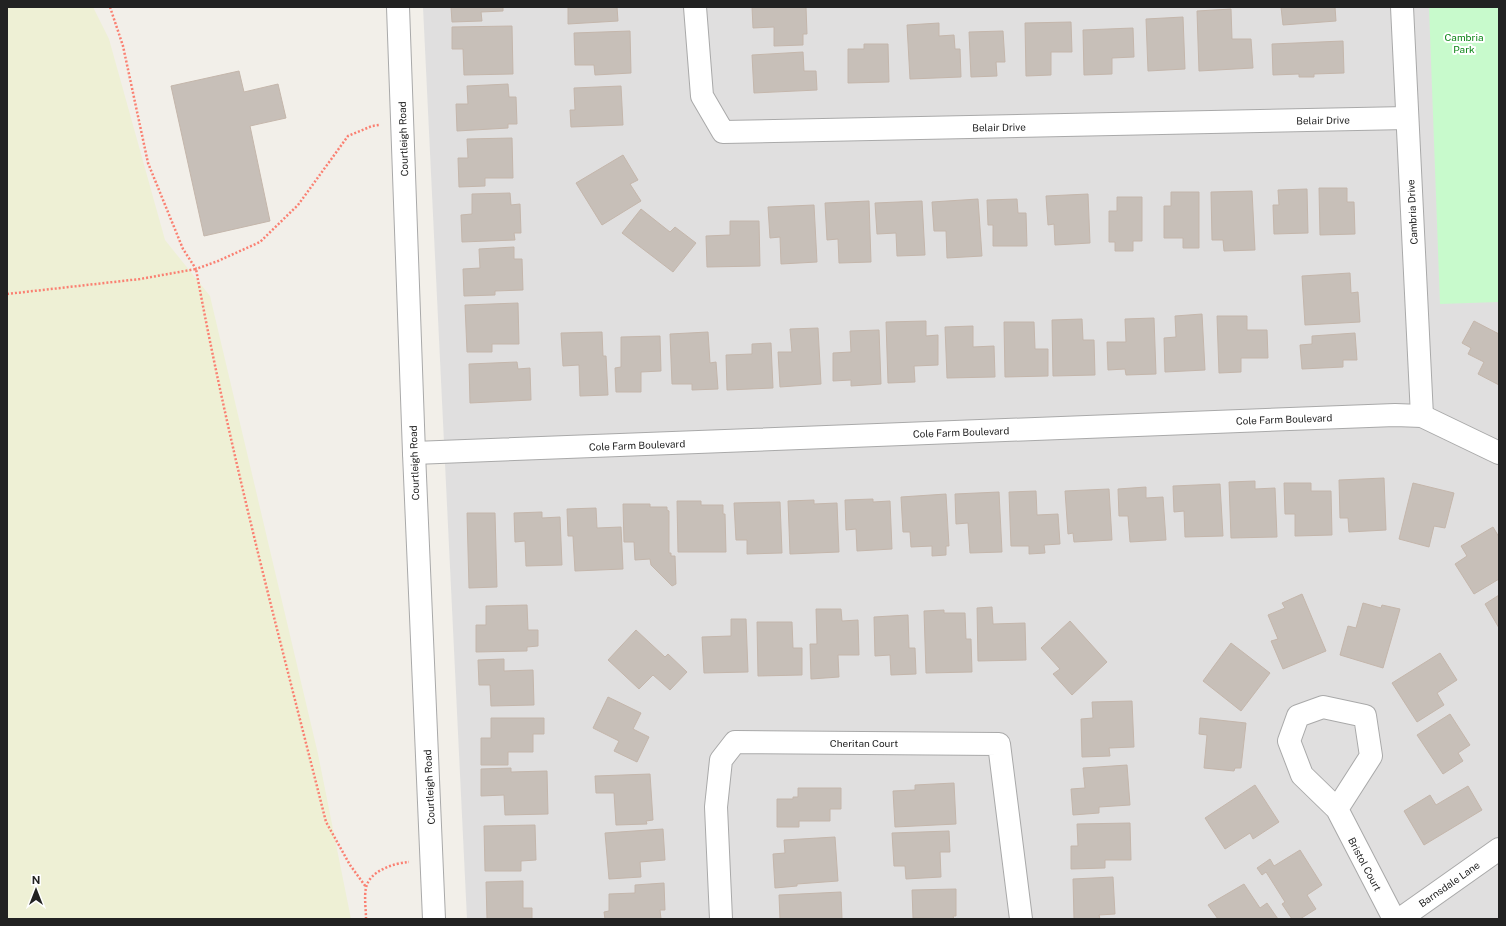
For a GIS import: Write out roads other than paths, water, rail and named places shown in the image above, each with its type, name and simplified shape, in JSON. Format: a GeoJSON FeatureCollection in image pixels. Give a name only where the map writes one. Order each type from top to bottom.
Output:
{"type":"FeatureCollection","features":[{"type":"Feature","properties":{"kind":"street","name":"Courtleigh Road"},"geometry":{"type":"LineString","coordinates":[[398,7],[414,453],[433,859],[434,919]]}},
{"type":"Feature","properties":{"kind":"street","name":"Belair Drive"},"geometry":{"type":"LineString","coordinates":[[695,7],[702,96],[723,132],[1407,118]]}},
{"type":"Feature","properties":{"kind":"street","name":"Cambria Drive"},"geometry":{"type":"LineString","coordinates":[[1402,7],[1422,416]]}},
{"type":"Feature","properties":{"kind":"street","name":"Cole Farm Boulevard"},"geometry":{"type":"LineString","coordinates":[[414,453],[1395,414],[1422,416],[1499,453]]}},
{"type":"Feature","properties":{"kind":"street","name":"Bristol Court"},"geometry":{"type":"LineString","coordinates":[[1337,809],[1371,756],[1365,716],[1323,707],[1298,716],[1289,741],[1302,775],[1337,809],[1394,919]]}},
{"type":"Feature","properties":{"kind":"street","name":"Cheritan Court"},"geometry":{"type":"LineString","coordinates":[[721,919],[716,807],[721,760],[735,742],[999,744],[1021,919]]}},
{"type":"Feature","properties":{"kind":"street","name":"Barnsdale Lane"},"geometry":{"type":"LineString","coordinates":[[1400,919],[1499,849]]}},
{"type":"Feature","properties":{"kind":"park label","name":"Cambria Park"},"geometry":{"type":"Point","coordinates":[1464,42]}}]}
